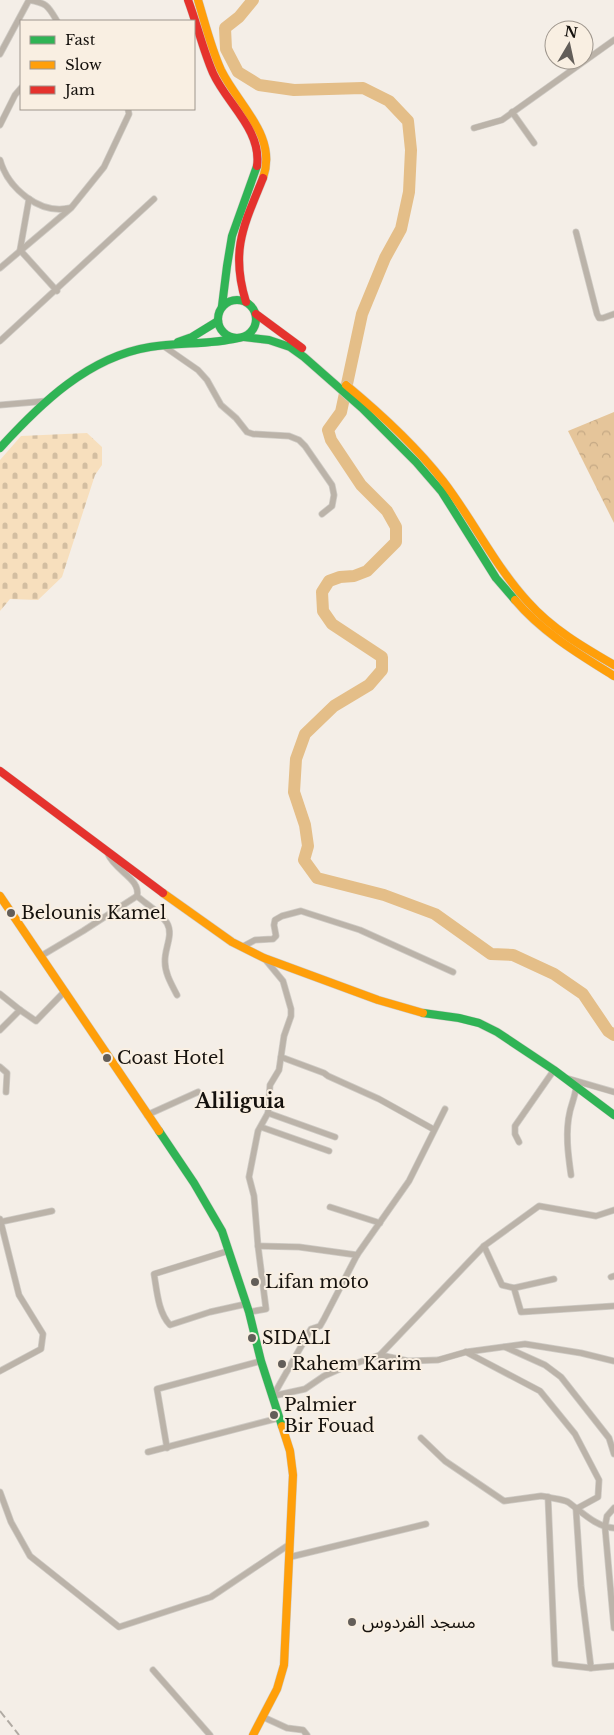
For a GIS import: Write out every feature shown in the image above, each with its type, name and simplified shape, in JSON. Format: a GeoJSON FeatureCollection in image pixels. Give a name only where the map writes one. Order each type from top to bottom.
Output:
{"type":"FeatureCollection","features":[{"type":"Feature","properties":{"kind":"main road"},"geometry":{"type":"LineString","coordinates":[[188,0],[194,20]]}},
{"type":"Feature","properties":{"kind":"main road"},"geometry":{"type":"LineString","coordinates":[[0,448],[47,401],[68,384],[123,353],[144,347],[194,344],[241,337],[253,330],[256,314],[254,309],[246,302],[242,289],[238,270],[238,249],[246,216],[266,166],[267,153],[263,138],[226,78],[198,0]]}},
{"type":"Feature","properties":{"kind":"main road"},"geometry":{"type":"LineString","coordinates":[[195,22],[207,59],[218,84],[251,133],[258,151],[256,167],[240,210],[231,242],[222,306],[218,315],[222,331],[232,338],[268,340],[290,347],[340,384]]}},
{"type":"Feature","properties":{"kind":"main road"},"geometry":{"type":"LineString","coordinates":[[222,306],[234,300],[246,302]]}},
{"type":"Feature","properties":{"kind":"main road"},"geometry":{"type":"LineString","coordinates":[[256,314],[304,349],[340,384],[388,422],[428,463],[459,502],[508,577],[529,604],[589,650],[614,665]]}},
{"type":"Feature","properties":{"kind":"main road"},"geometry":{"type":"LineString","coordinates":[[174,344],[192,337],[218,321]]}},
{"type":"Feature","properties":{"kind":"main road"},"geometry":{"type":"LineString","coordinates":[[355,397],[430,478],[452,508],[496,578],[527,614],[559,641],[614,676]]}},
{"type":"Feature","properties":{"kind":"main road"},"geometry":{"type":"LineString","coordinates":[[0,771],[232,942],[264,958],[378,1000],[418,1012],[479,1023],[497,1032],[554,1070],[614,1115]]}},
{"type":"Feature","properties":{"kind":"main road"},"geometry":{"type":"LineString","coordinates":[[0,896],[194,1183],[222,1231],[249,1312],[261,1361],[290,1452],[293,1475],[284,1665],[277,1689],[254,1735]]}},
{"type":"Feature","properties":{"kind":"street"},"geometry":{"type":"LineString","coordinates":[[0,54],[29,0],[43,2],[49,7],[56,20]]}},
{"type":"Feature","properties":{"kind":"street"},"geometry":{"type":"LineString","coordinates":[[474,128],[502,120],[614,40]]}},
{"type":"Feature","properties":{"kind":"street"},"geometry":{"type":"LineString","coordinates":[[0,124],[20,89]]}},
{"type":"Feature","properties":{"kind":"street"},"geometry":{"type":"LineString","coordinates":[[0,268],[71,208],[104,167],[129,114],[128,110]]}},
{"type":"Feature","properties":{"kind":"street"},"geometry":{"type":"LineString","coordinates":[[512,112],[534,143]]}},
{"type":"Feature","properties":{"kind":"street"},"geometry":{"type":"LineString","coordinates":[[0,160],[7,176],[29,199],[54,210],[71,208]]}},
{"type":"Feature","properties":{"kind":"street"},"geometry":{"type":"LineString","coordinates":[[20,250],[29,199]]}},
{"type":"Feature","properties":{"kind":"street"},"geometry":{"type":"LineString","coordinates":[[0,341],[57,291],[154,199]]}},
{"type":"Feature","properties":{"kind":"street"},"geometry":{"type":"LineString","coordinates":[[576,232],[597,314],[599,318],[603,318],[614,314]]}},
{"type":"Feature","properties":{"kind":"street"},"geometry":{"type":"LineString","coordinates":[[20,250],[57,291]]}},
{"type":"Feature","properties":{"kind":"street"},"geometry":{"type":"LineString","coordinates":[[162,346],[198,370],[207,380],[221,405],[236,418],[247,432],[289,436],[302,443],[334,490],[332,506],[322,514]]}},
{"type":"Feature","properties":{"kind":"street"},"geometry":{"type":"LineString","coordinates":[[0,405],[47,401]]}},
{"type":"Feature","properties":{"kind":"street"},"geometry":{"type":"LineString","coordinates":[[41,956],[137,896],[138,889],[136,884],[114,865],[106,850]]}},
{"type":"Feature","properties":{"kind":"street"},"geometry":{"type":"LineString","coordinates":[[137,896],[164,920],[168,926],[169,933],[164,962],[177,995]]}},
{"type":"Feature","properties":{"kind":"street"},"geometry":{"type":"LineString","coordinates":[[242,947],[255,940],[273,939],[276,936],[275,920],[282,916],[301,912],[360,930],[453,972]]}},
{"type":"Feature","properties":{"kind":"street"},"geometry":{"type":"LineString","coordinates":[[249,1312],[266,1308],[254,1196],[249,1177],[258,1131],[268,1112],[270,1085],[279,1070],[284,1036],[291,1016],[291,1009],[283,981],[264,958]]}},
{"type":"Feature","properties":{"kind":"street"},"geometry":{"type":"LineString","coordinates":[[0,994],[36,1021],[65,991]]}},
{"type":"Feature","properties":{"kind":"street"},"geometry":{"type":"LineString","coordinates":[[0,1030],[20,1010]]}},
{"type":"Feature","properties":{"kind":"street"},"geometry":{"type":"LineString","coordinates":[[281,1057],[324,1072],[328,1076],[379,1099],[433,1130]]}},
{"type":"Feature","properties":{"kind":"street"},"geometry":{"type":"LineString","coordinates":[[0,1067],[7,1073],[6,1092]]}},
{"type":"Feature","properties":{"kind":"street"},"geometry":{"type":"LineString","coordinates":[[520,1142],[515,1134],[515,1126],[554,1070]]}},
{"type":"Feature","properties":{"kind":"street"},"geometry":{"type":"LineString","coordinates":[[565,1078],[614,1092]]}},
{"type":"Feature","properties":{"kind":"street"},"geometry":{"type":"LineString","coordinates":[[571,1175],[567,1142],[570,1111],[575,1099],[576,1088]]}},
{"type":"Feature","properties":{"kind":"street"},"geometry":{"type":"LineString","coordinates":[[147,1115],[198,1092]]}},
{"type":"Feature","properties":{"kind":"street"},"geometry":{"type":"LineString","coordinates":[[273,1396],[312,1329],[320,1326],[357,1255],[408,1181],[445,1109]]}},
{"type":"Feature","properties":{"kind":"street"},"geometry":{"type":"LineString","coordinates":[[268,1112],[335,1137]]}},
{"type":"Feature","properties":{"kind":"street"},"geometry":{"type":"LineString","coordinates":[[261,1127],[329,1151]]}},
{"type":"Feature","properties":{"kind":"street"},"geometry":{"type":"LineString","coordinates":[[273,1396],[306,1389],[324,1376],[380,1355],[484,1246],[539,1206],[596,1216],[614,1210]]}},
{"type":"Feature","properties":{"kind":"street"},"geometry":{"type":"LineString","coordinates":[[330,1207],[380,1223]]}},
{"type":"Feature","properties":{"kind":"street"},"geometry":{"type":"LineString","coordinates":[[0,1371],[41,1349],[43,1334],[19,1295],[0,1221],[52,1211]]}},
{"type":"Feature","properties":{"kind":"street"},"geometry":{"type":"LineString","coordinates":[[258,1246],[299,1247],[357,1255]]}},
{"type":"Feature","properties":{"kind":"street"},"geometry":{"type":"LineString","coordinates":[[484,1246],[502,1285],[514,1288],[554,1279]]}},
{"type":"Feature","properties":{"kind":"street"},"geometry":{"type":"LineString","coordinates":[[228,1251],[154,1274],[159,1304],[170,1325],[210,1312],[246,1304]]}},
{"type":"Feature","properties":{"kind":"street"},"geometry":{"type":"LineString","coordinates":[[514,1288],[521,1312],[614,1306]]}},
{"type":"Feature","properties":{"kind":"street"},"geometry":{"type":"LineString","coordinates":[[380,1355],[408,1361],[438,1360],[466,1352],[525,1344],[555,1348],[614,1361]]}},
{"type":"Feature","properties":{"kind":"street"},"geometry":{"type":"LineString","coordinates":[[503,1346],[545,1364],[560,1378],[609,1438],[614,1454]]}},
{"type":"Feature","properties":{"kind":"street"},"geometry":{"type":"LineString","coordinates":[[466,1352],[540,1391],[576,1434],[599,1480],[598,1496],[576,1509]]}},
{"type":"Feature","properties":{"kind":"street"},"geometry":{"type":"LineString","coordinates":[[167,1448],[157,1389],[261,1361]]}},
{"type":"Feature","properties":{"kind":"street"},"geometry":{"type":"LineString","coordinates":[[148,1452],[279,1418]]}},
{"type":"Feature","properties":{"kind":"street"},"geometry":{"type":"LineString","coordinates":[[421,1438],[445,1461],[504,1501],[541,1496],[566,1501],[605,1527],[614,1528]]}},
{"type":"Feature","properties":{"kind":"street"},"geometry":{"type":"LineString","coordinates":[[0,1492],[11,1522],[30,1556],[119,1627],[211,1597],[290,1544]]}},
{"type":"Feature","properties":{"kind":"street"},"geometry":{"type":"LineString","coordinates":[[548,1497],[555,1664],[591,1668],[614,1666]]}},
{"type":"Feature","properties":{"kind":"street"},"geometry":{"type":"LineString","coordinates":[[614,1508],[607,1516],[605,1527],[614,1628]]}},
{"type":"Feature","properties":{"kind":"street"},"geometry":{"type":"LineString","coordinates":[[576,1509],[591,1668]]}},
{"type":"Feature","properties":{"kind":"street"},"geometry":{"type":"LineString","coordinates":[[290,1557],[426,1524]]}},
{"type":"Feature","properties":{"kind":"street"},"geometry":{"type":"LineString","coordinates":[[153,1670],[210,1735]]}},
{"type":"Feature","properties":{"kind":"street"},"geometry":{"type":"LineString","coordinates":[[263,1717],[287,1728],[303,1730],[307,1735]]}},
{"type":"Feature","properties":{"kind":"green space"},"geometry":{"type":"Polygon","coordinates":[[[614,412],[614,523],[568,431],[614,412]]]}},
{"type":"Feature","properties":{"kind":"green space"},"geometry":{"type":"Polygon","coordinates":[[[87,433],[102,447],[102,465],[95,475],[62,577],[38,600],[10,599],[0,611],[0,460],[21,436],[87,433]]]}},
{"type":"Feature","properties":{"kind":"waterway"},"geometry":{"type":"LineString","coordinates":[[253,0],[239,17],[225,28],[226,49],[238,72],[259,85],[294,90],[363,88],[389,101],[408,121],[411,150],[409,192],[401,229],[385,258],[362,314],[341,412],[328,430],[331,440],[361,485],[387,511],[396,527],[396,542],[367,571],[354,576],[340,577],[329,581],[322,592],[323,611],[332,624],[382,657],[382,670],[369,685],[334,706],[305,734],[296,759],[294,792],[305,825],[308,846],[304,860],[317,878],[384,895],[435,914],[491,954],[513,955],[554,974],[583,994],[608,1031],[614,1035]]}},
{"type":"Feature","properties":{"kind":"railway"},"geometry":{"type":"LineString","coordinates":[[0,1711],[19,1735]]}},
{"type":"Feature","properties":{"kind":"traffic: fast"},"geometry":{"type":"LineString","coordinates":[[222,306],[232,236],[257,166]]}},
{"type":"Feature","properties":{"kind":"traffic: fast"},"geometry":{"type":"LineString","coordinates":[[237,300],[251,305],[256,319],[251,333],[237,338],[223,333],[218,319],[223,305],[237,300]]}},
{"type":"Feature","properties":{"kind":"traffic: fast"},"geometry":{"type":"LineString","coordinates":[[178,342],[192,337],[218,321]]}},
{"type":"Feature","properties":{"kind":"traffic: fast"},"geometry":{"type":"LineString","coordinates":[[244,337],[269,340],[290,347],[362,408],[416,462],[442,492],[496,578],[515,600]]}},
{"type":"Feature","properties":{"kind":"traffic: fast"},"geometry":{"type":"LineString","coordinates":[[0,448],[49,399],[86,372],[106,361],[127,352],[150,347],[216,342],[238,338]]}},
{"type":"Feature","properties":{"kind":"traffic: fast"},"geometry":{"type":"LineString","coordinates":[[423,1013],[479,1023],[497,1032],[554,1070],[614,1115]]}},
{"type":"Feature","properties":{"kind":"traffic: fast"},"geometry":{"type":"LineString","coordinates":[[159,1131],[194,1183],[222,1231],[249,1312],[261,1361],[282,1426]]}},
{"type":"Feature","properties":{"kind":"traffic: slow"},"geometry":{"type":"LineString","coordinates":[[198,0],[221,70],[261,135],[265,148],[266,163],[263,178]]}},
{"type":"Feature","properties":{"kind":"traffic: slow"},"geometry":{"type":"LineString","coordinates":[[346,385],[397,430],[443,481],[505,573],[537,612],[579,644],[614,665]]}},
{"type":"Feature","properties":{"kind":"traffic: slow"},"geometry":{"type":"LineString","coordinates":[[515,600],[549,633],[614,676]]}},
{"type":"Feature","properties":{"kind":"traffic: slow"},"geometry":{"type":"LineString","coordinates":[[163,893],[232,942],[264,958],[378,1000],[423,1013]]}},
{"type":"Feature","properties":{"kind":"traffic: slow"},"geometry":{"type":"LineString","coordinates":[[0,896],[159,1131]]}},
{"type":"Feature","properties":{"kind":"traffic: slow"},"geometry":{"type":"LineString","coordinates":[[253,1735],[277,1689],[284,1665],[293,1475],[290,1451],[282,1426]]}},
{"type":"Feature","properties":{"kind":"traffic: jam"},"geometry":{"type":"LineString","coordinates":[[188,0],[195,20]]}},
{"type":"Feature","properties":{"kind":"traffic: jam"},"geometry":{"type":"LineString","coordinates":[[195,21],[213,73],[249,129],[257,153],[257,166]]}},
{"type":"Feature","properties":{"kind":"traffic: jam"},"geometry":{"type":"LineString","coordinates":[[246,302],[241,284],[239,252],[245,224],[263,178]]}},
{"type":"Feature","properties":{"kind":"traffic: jam"},"geometry":{"type":"LineString","coordinates":[[256,314],[302,348]]}},
{"type":"Feature","properties":{"kind":"traffic: jam"},"geometry":{"type":"LineString","coordinates":[[0,771],[163,893]]}},
{"type":"Feature","properties":{"kind":"place","name":"Belounis Kamel"},"geometry":{"type":"Point","coordinates":[11,913]}},
{"type":"Feature","properties":{"kind":"place","name":"Coast Hotel"},"geometry":{"type":"Point","coordinates":[107,1058]}},
{"type":"Feature","properties":{"kind":"place","name":"Lifan moto"},"geometry":{"type":"Point","coordinates":[255,1282]}},
{"type":"Feature","properties":{"kind":"place","name":"SIDALI"},"geometry":{"type":"Point","coordinates":[252,1338]}},
{"type":"Feature","properties":{"kind":"place","name":"Rahem Karim"},"geometry":{"type":"Point","coordinates":[282,1364]}},
{"type":"Feature","properties":{"kind":"place","name":"Palmier Bir Fouad"},"geometry":{"type":"Point","coordinates":[274,1415]}},
{"type":"Feature","properties":{"kind":"place","name":"مسجد الفردوس"},"geometry":{"type":"Point","coordinates":[352,1622]}},
{"type":"Feature","properties":{"kind":"district","name":"Aliliguia"},"geometry":{"type":"Point","coordinates":[240,1101]}}]}
